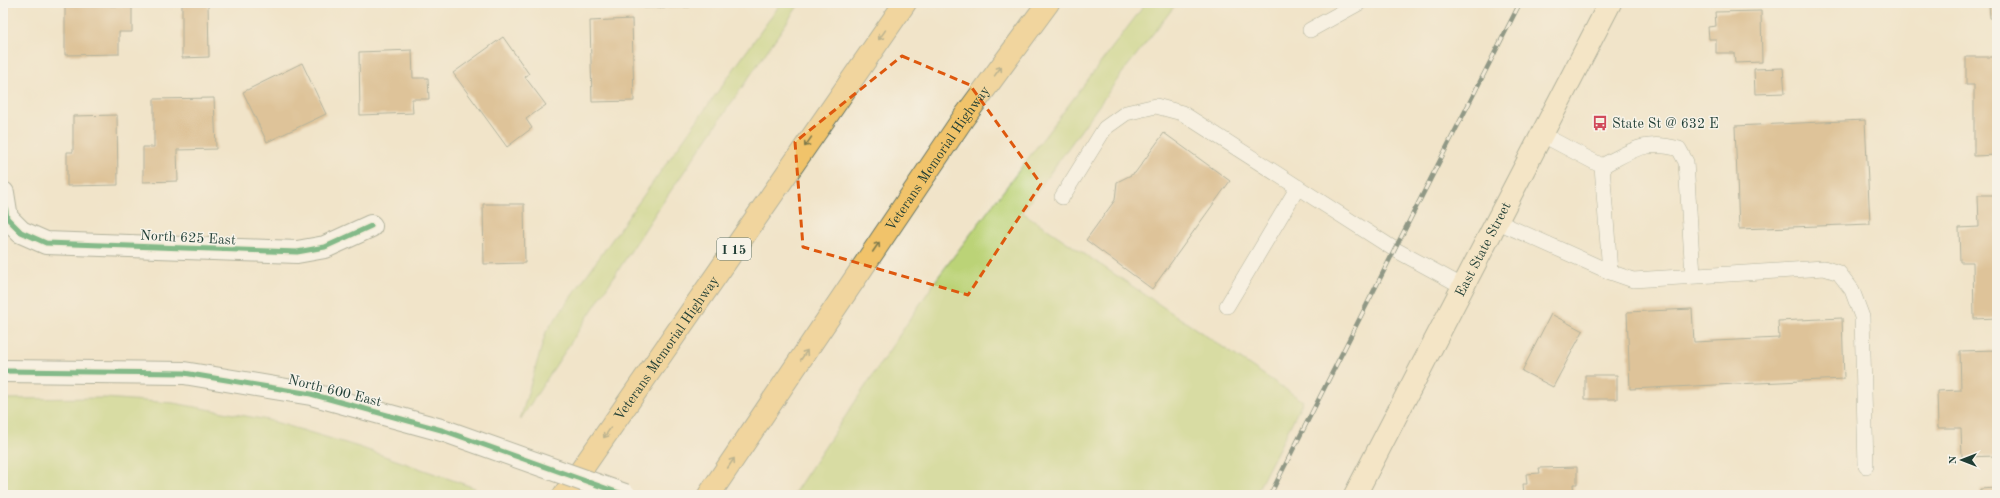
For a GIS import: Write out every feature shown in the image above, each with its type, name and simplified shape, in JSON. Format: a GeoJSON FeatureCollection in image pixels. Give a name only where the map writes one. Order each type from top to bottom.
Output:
{"type":"FeatureCollection","features":[{"type":"Feature","properties":{"kind":"highway","name":"Veterans Memorial Highway"},"geometry":{"type":"LineString","coordinates":[[564,495],[905,3]]}},
{"type":"Feature","properties":{"kind":"highway","name":"Veterans Memorial Highway"},"geometry":{"type":"LineString","coordinates":[[709,495],[962,120],[1048,3]]}},
{"type":"Feature","properties":{"kind":"main road","name":"East State Street"},"geometry":{"type":"LineString","coordinates":[[1355,495],[1610,3]]}},
{"type":"Feature","properties":{"kind":"street","name":"North 625 East"},"geometry":{"type":"LineString","coordinates":[[3,193],[7,218],[21,232],[46,243],[297,252],[325,247],[371,226]]}},
{"type":"Feature","properties":{"kind":"street","name":"North 600 East"},"geometry":{"type":"LineString","coordinates":[[3,371],[184,373],[311,394],[446,431],[625,495]]}},
{"type":"Feature","properties":{"kind":"lane"},"geometry":{"type":"LineString","coordinates":[[1310,30],[1359,3]]}},
{"type":"Feature","properties":{"kind":"lane"},"geometry":{"type":"LineString","coordinates":[[1062,197],[1105,128],[1126,113],[1156,106],[1182,113],[1394,249],[1462,286]]}},
{"type":"Feature","properties":{"kind":"lane"},"geometry":{"type":"LineString","coordinates":[[1541,134],[1602,166]]}},
{"type":"Feature","properties":{"kind":"lane"},"geometry":{"type":"LineString","coordinates":[[1602,166],[1639,147],[1664,144],[1678,149],[1686,162],[1693,276]]}},
{"type":"Feature","properties":{"kind":"lane"},"geometry":{"type":"LineString","coordinates":[[1602,166],[1610,272]]}},
{"type":"Feature","properties":{"kind":"lane"},"geometry":{"type":"LineString","coordinates":[[1227,306],[1298,187]]}},
{"type":"Feature","properties":{"kind":"lane"},"geometry":{"type":"LineString","coordinates":[[1496,221],[1610,272],[1633,280],[1824,268],[1839,273],[1852,290],[1862,317],[1866,466]]}},
{"type":"Feature","properties":{"kind":"highlighted area"},"geometry":{"type":"Polygon","coordinates":[[[902,56],[970,85],[1041,184],[968,295],[803,247],[795,142],[902,56]]]}},
{"type":"Feature","properties":{"kind":"green space"},"geometry":{"type":"Polygon","coordinates":[[[781,3],[800,3],[657,211],[520,420],[546,332],[781,3]]]}},
{"type":"Feature","properties":{"kind":"green space"},"geometry":{"type":"Polygon","coordinates":[[[1146,3],[1177,3],[1123,72],[1022,212],[1303,401],[1255,495],[793,495],[938,277],[1146,3]]]}},
{"type":"Feature","properties":{"kind":"green space"},"geometry":{"type":"Polygon","coordinates":[[[104,398],[173,403],[268,420],[359,447],[475,488],[470,495],[3,495],[3,399],[104,398]]]}},
{"type":"Feature","properties":{"kind":"building"},"geometry":{"type":"Polygon","coordinates":[[[65,3],[110,3],[110,6],[132,6],[132,32],[119,32],[119,54],[65,55],[65,3]]]}},
{"type":"Feature","properties":{"kind":"building"},"geometry":{"type":"Polygon","coordinates":[[[182,3],[208,3],[209,57],[182,58],[182,3]]]}},
{"type":"Feature","properties":{"kind":"building"},"geometry":{"type":"Polygon","coordinates":[[[643,3],[690,3],[690,7],[644,8],[643,3]]]}},
{"type":"Feature","properties":{"kind":"building"},"geometry":{"type":"Polygon","coordinates":[[[1989,3],[1997,3],[1997,18],[1990,18],[1989,3]]]}},
{"type":"Feature","properties":{"kind":"building"},"geometry":{"type":"Polygon","coordinates":[[[1761,11],[1762,62],[1735,63],[1734,53],[1716,53],[1716,39],[1709,39],[1708,27],[1716,26],[1715,12],[1761,11]]]}},
{"type":"Feature","properties":{"kind":"building"},"geometry":{"type":"Polygon","coordinates":[[[632,19],[634,101],[592,102],[590,21],[632,19]]]}},
{"type":"Feature","properties":{"kind":"building"},"geometry":{"type":"Polygon","coordinates":[[[503,37],[529,74],[525,77],[546,105],[526,119],[532,128],[507,147],[453,73],[503,37]]]}},
{"type":"Feature","properties":{"kind":"building"},"geometry":{"type":"Polygon","coordinates":[[[412,50],[413,78],[428,78],[429,99],[412,99],[413,113],[360,115],[359,52],[412,50]]]}},
{"type":"Feature","properties":{"kind":"building"},"geometry":{"type":"Polygon","coordinates":[[[1966,57],[1997,57],[1997,155],[1974,156],[1974,85],[1966,85],[1966,57]]]}},
{"type":"Feature","properties":{"kind":"building"},"geometry":{"type":"Polygon","coordinates":[[[302,63],[326,114],[267,142],[243,92],[302,63]]]}},
{"type":"Feature","properties":{"kind":"building"},"geometry":{"type":"Polygon","coordinates":[[[1783,68],[1785,93],[1755,94],[1754,69],[1783,68]]]}},
{"type":"Feature","properties":{"kind":"building"},"geometry":{"type":"Polygon","coordinates":[[[214,98],[216,149],[177,150],[178,181],[143,182],[143,147],[154,147],[154,99],[214,98]]]}},
{"type":"Feature","properties":{"kind":"building"},"geometry":{"type":"Polygon","coordinates":[[[117,115],[118,185],[67,186],[67,152],[73,152],[73,116],[117,115]]]}},
{"type":"Feature","properties":{"kind":"building"},"geometry":{"type":"Polygon","coordinates":[[[1865,120],[1870,224],[1739,229],[1735,126],[1865,120]]]}},
{"type":"Feature","properties":{"kind":"building"},"geometry":{"type":"Polygon","coordinates":[[[1164,133],[1230,181],[1152,289],[1086,240],[1115,200],[1117,182],[1135,173],[1164,133]]]}},
{"type":"Feature","properties":{"kind":"building"},"geometry":{"type":"Polygon","coordinates":[[[1978,195],[1997,195],[1997,318],[1974,319],[1973,262],[1960,262],[1959,228],[1979,227],[1978,195]]]}},
{"type":"Feature","properties":{"kind":"building"},"geometry":{"type":"Polygon","coordinates":[[[483,204],[524,204],[525,263],[484,264],[483,204]]]}},
{"type":"Feature","properties":{"kind":"building"},"geometry":{"type":"Polygon","coordinates":[[[1692,309],[1694,342],[1779,338],[1778,321],[1842,318],[1844,379],[1630,389],[1627,312],[1692,309]]]}},
{"type":"Feature","properties":{"kind":"building"},"geometry":{"type":"Polygon","coordinates":[[[1551,314],[1583,331],[1553,387],[1522,371],[1551,314]]]}},
{"type":"Feature","properties":{"kind":"building"},"geometry":{"type":"Polygon","coordinates":[[[1997,350],[1997,456],[1962,457],[1961,428],[1938,428],[1937,391],[1961,390],[1960,351],[1997,350]]]}},
{"type":"Feature","properties":{"kind":"building"},"geometry":{"type":"Polygon","coordinates":[[[1585,375],[1617,375],[1617,399],[1585,399],[1585,375]]]}},
{"type":"Feature","properties":{"kind":"building"},"geometry":{"type":"Polygon","coordinates":[[[1577,467],[1577,484],[1573,484],[1574,495],[1524,495],[1523,484],[1527,484],[1526,474],[1540,473],[1539,468],[1577,467]]]}},
{"type":"Feature","properties":{"kind":"building"},"geometry":{"type":"Polygon","coordinates":[[[1997,488],[1997,495],[1980,495],[1980,489],[1997,488]]]}},
{"type":"Feature","properties":{"kind":"railway"},"geometry":{"type":"LineString","coordinates":[[1270,495],[1520,3]]}},
{"type":"Feature","properties":{"kind":"cycle path"},"geometry":{"type":"LineString","coordinates":[[3,193],[7,218],[21,232],[46,243],[297,252],[325,247],[371,226]]}},
{"type":"Feature","properties":{"kind":"cycle path"},"geometry":{"type":"LineString","coordinates":[[3,371],[184,373],[311,394],[445,431],[625,495]]}},
{"type":"Feature","properties":{"kind":"place","name":"State St @ 632 E"},"geometry":{"type":"Point","coordinates":[1600,123]}}]}
